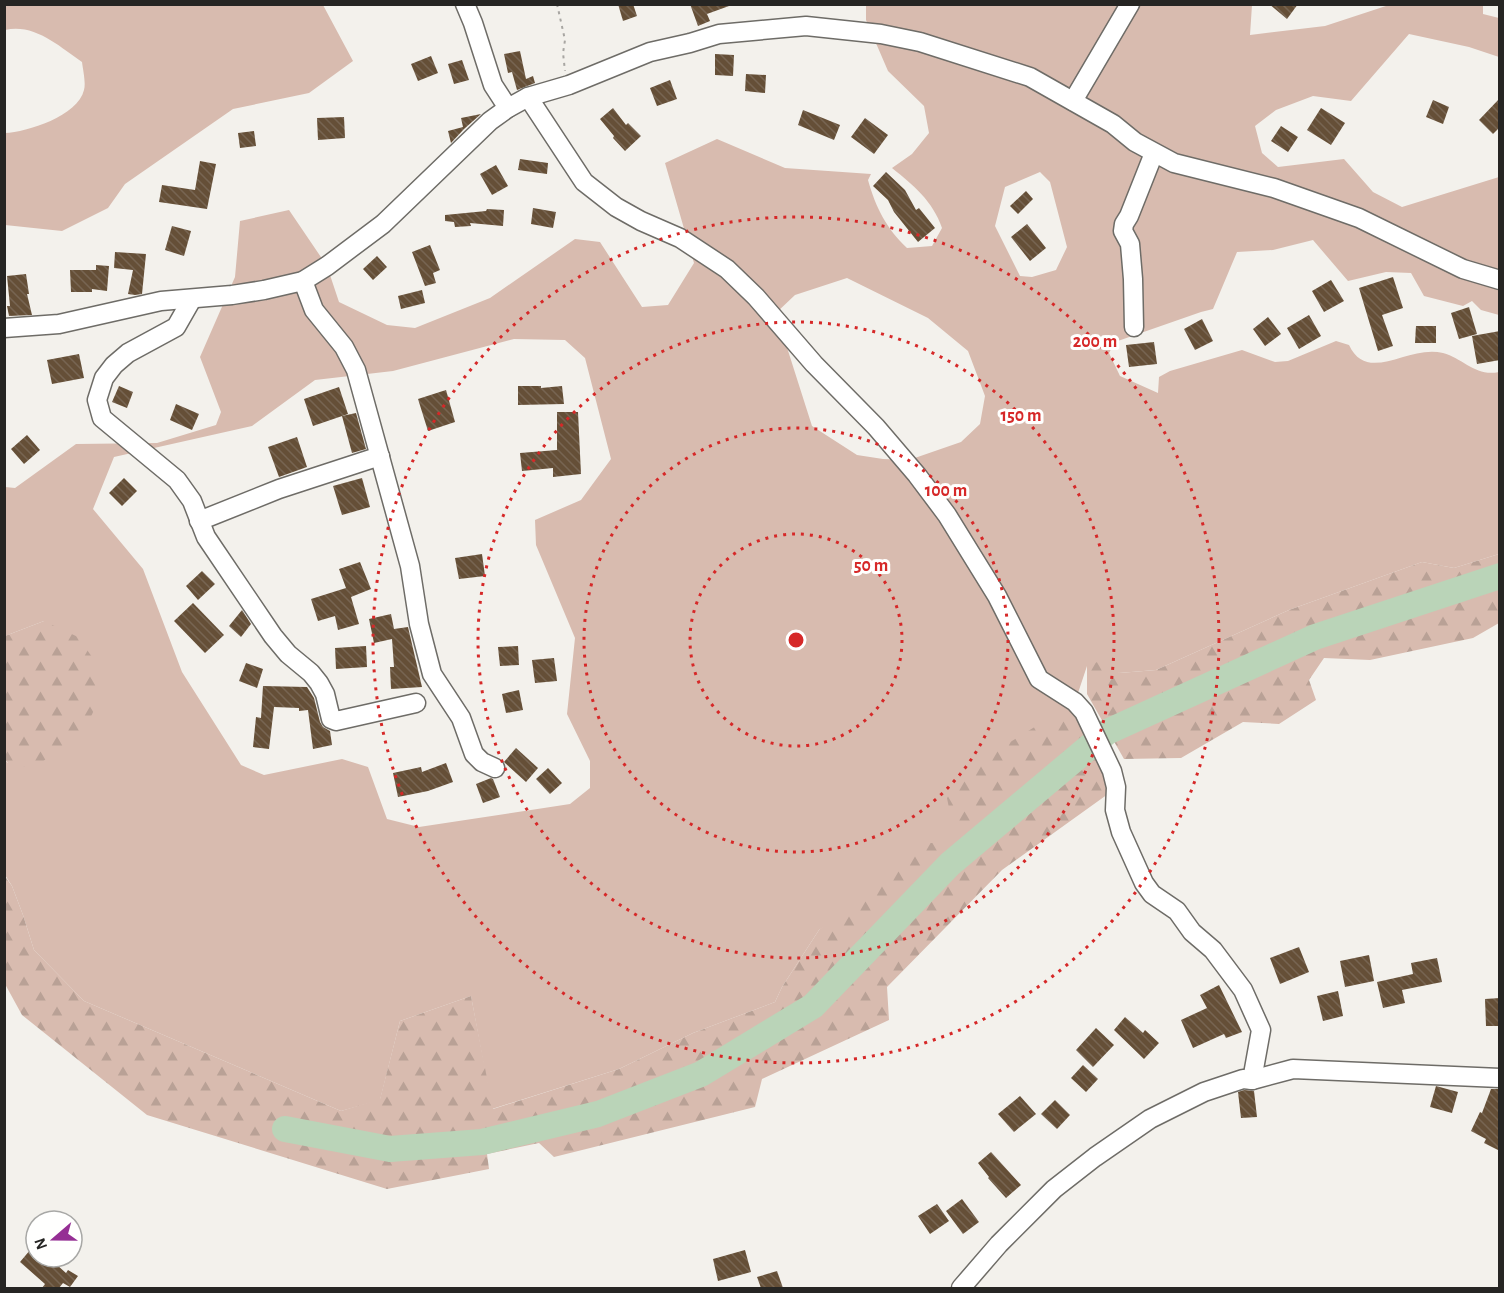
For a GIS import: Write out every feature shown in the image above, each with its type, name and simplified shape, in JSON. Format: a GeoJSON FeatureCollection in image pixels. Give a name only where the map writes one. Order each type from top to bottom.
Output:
{"type":"FeatureCollection","features":[{"type":"Feature","properties":{"kind":"street"},"geometry":{"type":"LineString","coordinates":[[465,4],[493,85],[507,108]]}},
{"type":"Feature","properties":{"kind":"street"},"geometry":{"type":"LineString","coordinates":[[1073,101],[1130,4]]}},
{"type":"Feature","properties":{"kind":"street"},"geometry":{"type":"LineString","coordinates":[[4,328],[59,324],[161,301],[264,290],[303,281],[383,224],[459,150],[507,108],[528,97],[569,85],[650,52],[720,33],[806,26],[881,34],[920,42],[1030,77],[1113,124],[1135,142],[1174,163],[1274,188],[1359,218],[1463,269],[1500,280]]}},
{"type":"Feature","properties":{"kind":"street"},"geometry":{"type":"LineString","coordinates":[[528,97],[584,182],[616,207],[680,238],[727,269],[756,297],[814,364],[876,427],[948,515],[997,596],[1039,680],[1075,702],[1084,712],[1112,771],[1116,787],[1115,810],[1144,883],[1152,894],[1177,911],[1192,932],[1213,950],[1243,990],[1261,1030],[1252,1080]]}},
{"type":"Feature","properties":{"kind":"street"},"geometry":{"type":"LineString","coordinates":[[1134,327],[1130,244],[1123,231],[1154,153]]}},
{"type":"Feature","properties":{"kind":"street"},"geometry":{"type":"LineString","coordinates":[[303,281],[314,310],[344,347],[356,370],[410,566],[419,624],[432,674],[461,718],[474,754],[482,762],[495,768]]}},
{"type":"Feature","properties":{"kind":"street"},"geometry":{"type":"LineString","coordinates":[[192,298],[176,327],[128,353],[104,378],[97,400],[102,418],[177,480],[187,492],[206,537],[273,636],[288,654],[311,673],[319,683],[325,694],[331,719],[336,721],[416,703]]}},
{"type":"Feature","properties":{"kind":"street"},"geometry":{"type":"LineString","coordinates":[[199,521],[279,489],[380,456]]}},
{"type":"Feature","properties":{"kind":"street"},"geometry":{"type":"LineString","coordinates":[[961,1288],[999,1244],[1054,1189],[1095,1156],[1150,1119],[1185,1100],[1244,1079],[1252,1080],[1293,1069],[1500,1078]]}},
{"type":"Feature","properties":{"kind":"path"},"geometry":{"type":"LineString","coordinates":[[557,4],[565,40],[563,53],[569,85]]}},
{"type":"Feature","properties":{"kind":"green space"},"geometry":{"type":"Polygon","coordinates":[[[5,4],[323,5],[353,61],[309,93],[233,109],[125,184],[108,208],[62,231],[5,225],[5,133],[26,130],[62,115],[80,99],[85,84],[82,62],[55,43],[26,30],[5,30],[5,4]]]}},
{"type":"Feature","properties":{"kind":"green space"},"geometry":{"type":"Polygon","coordinates":[[[866,5],[1252,5],[1250,35],[1325,26],[1389,5],[1483,5],[1483,14],[1499,18],[1499,57],[1469,47],[1409,34],[1351,101],[1313,96],[1276,110],[1255,126],[1262,153],[1278,167],[1344,159],[1373,192],[1402,207],[1499,177],[1499,315],[1481,310],[1472,301],[1463,306],[1424,296],[1411,273],[1386,272],[1348,281],[1313,240],[1273,250],[1237,252],[1213,309],[1115,342],[1109,353],[1120,376],[1158,393],[1159,377],[1170,371],[1242,350],[1275,362],[1288,361],[1336,341],[1349,345],[1357,356],[1367,362],[1378,363],[1430,352],[1443,353],[1477,370],[1499,372],[1499,554],[1454,568],[1422,562],[1289,610],[1156,670],[1119,673],[1087,666],[1075,702],[957,843],[819,930],[782,987],[775,1002],[693,1033],[619,1069],[492,1109],[471,996],[400,1021],[380,1100],[341,1111],[84,1001],[34,950],[12,886],[5,875],[4,760],[8,763],[44,621],[5,636],[5,487],[15,488],[76,444],[157,443],[216,425],[221,412],[200,357],[235,277],[240,221],[289,210],[327,266],[339,302],[387,325],[415,328],[490,298],[575,239],[600,242],[642,307],[668,305],[694,263],[665,163],[717,139],[785,168],[871,174],[868,180],[875,200],[893,233],[907,248],[932,246],[942,228],[938,218],[922,194],[892,168],[912,154],[929,133],[924,106],[888,71],[866,20],[866,5]],[[1040,172],[1005,187],[995,226],[1020,276],[1032,277],[1056,270],[1067,247],[1050,182],[1040,172]],[[847,278],[795,295],[776,313],[812,426],[857,455],[909,460],[961,442],[980,424],[985,396],[968,351],[928,318],[847,278]],[[514,339],[393,371],[315,380],[252,426],[114,457],[93,509],[143,569],[182,672],[241,765],[264,775],[342,759],[368,767],[387,819],[419,827],[570,804],[590,788],[590,761],[567,714],[575,638],[536,545],[535,520],[581,500],[611,459],[585,358],[565,340],[514,339]]]}},
{"type":"Feature","properties":{"kind":"green space"},"geometry":{"type":"Polygon","coordinates":[[[1499,554],[1499,623],[1473,638],[1370,660],[1324,658],[1309,680],[1316,700],[1279,724],[1243,722],[1181,758],[1124,759],[1087,694],[1087,666],[1105,659],[1119,673],[1156,670],[1289,610],[1422,562],[1454,568],[1499,554]]]}},
{"type":"Feature","properties":{"kind":"green space"},"geometry":{"type":"Polygon","coordinates":[[[44,621],[78,637],[92,657],[100,681],[96,706],[85,729],[33,769],[8,763],[5,760],[5,636],[44,621]]]}},
{"type":"Feature","properties":{"kind":"green space"},"geometry":{"type":"Polygon","coordinates":[[[1075,702],[1099,752],[1108,794],[1002,870],[887,987],[889,1020],[762,1079],[755,1107],[554,1157],[539,1143],[487,1154],[489,1169],[387,1189],[147,1115],[22,1015],[5,984],[4,875],[12,886],[34,950],[84,1001],[341,1111],[380,1099],[400,1021],[471,996],[493,1109],[619,1069],[693,1033],[775,1002],[782,987],[819,930],[920,843],[956,843],[944,783],[1075,702]]]}},
{"type":"Feature","properties":{"kind":"building"},"geometry":{"type":"Polygon","coordinates":[[[618,4],[633,4],[637,16],[623,21],[618,4]]]}},
{"type":"Feature","properties":{"kind":"building"},"geometry":{"type":"Polygon","coordinates":[[[690,4],[729,4],[729,6],[707,14],[710,21],[698,26],[690,4]]]}},
{"type":"Feature","properties":{"kind":"building"},"geometry":{"type":"Polygon","coordinates":[[[1269,4],[1298,4],[1287,19],[1269,4]]]}},
{"type":"Feature","properties":{"kind":"building"},"geometry":{"type":"Polygon","coordinates":[[[520,51],[526,79],[533,76],[535,83],[517,90],[512,72],[508,73],[504,54],[520,51]]]}},
{"type":"Feature","properties":{"kind":"building"},"geometry":{"type":"Polygon","coordinates":[[[715,54],[734,55],[733,76],[715,75],[715,54]]]}},
{"type":"Feature","properties":{"kind":"building"},"geometry":{"type":"Polygon","coordinates":[[[431,56],[438,73],[418,81],[411,64],[431,56]]]}},
{"type":"Feature","properties":{"kind":"building"},"geometry":{"type":"Polygon","coordinates":[[[462,60],[469,80],[454,84],[448,64],[462,60]]]}},
{"type":"Feature","properties":{"kind":"building"},"geometry":{"type":"Polygon","coordinates":[[[746,74],[766,75],[765,93],[745,91],[746,74]]]}},
{"type":"Feature","properties":{"kind":"building"},"geometry":{"type":"Polygon","coordinates":[[[670,80],[677,99],[657,106],[650,88],[670,80]]]}},
{"type":"Feature","properties":{"kind":"building"},"geometry":{"type":"Polygon","coordinates":[[[1500,98],[1500,127],[1493,134],[1479,120],[1500,98]]]}},
{"type":"Feature","properties":{"kind":"building"},"geometry":{"type":"Polygon","coordinates":[[[1433,100],[1449,107],[1443,124],[1426,117],[1433,100]]]}},
{"type":"Feature","properties":{"kind":"building"},"geometry":{"type":"Polygon","coordinates":[[[613,108],[626,125],[628,123],[641,136],[625,151],[600,119],[613,108]]]}},
{"type":"Feature","properties":{"kind":"building"},"geometry":{"type":"Polygon","coordinates":[[[1321,108],[1345,123],[1331,145],[1307,130],[1321,108]]]}},
{"type":"Feature","properties":{"kind":"building"},"geometry":{"type":"Polygon","coordinates":[[[803,110],[840,125],[834,140],[798,125],[803,110]]]}},
{"type":"Feature","properties":{"kind":"building"},"geometry":{"type":"Polygon","coordinates":[[[481,114],[451,143],[448,131],[463,127],[461,118],[481,114]]]}},
{"type":"Feature","properties":{"kind":"building"},"geometry":{"type":"Polygon","coordinates":[[[344,117],[345,138],[318,140],[317,118],[344,117]]]}},
{"type":"Feature","properties":{"kind":"building"},"geometry":{"type":"Polygon","coordinates":[[[865,118],[888,135],[874,154],[851,137],[865,118]]]}},
{"type":"Feature","properties":{"kind":"building"},"geometry":{"type":"Polygon","coordinates":[[[1281,126],[1298,137],[1288,152],[1271,141],[1281,126]]]}},
{"type":"Feature","properties":{"kind":"building"},"geometry":{"type":"Polygon","coordinates":[[[254,131],[256,146],[240,148],[238,133],[254,131]]]}},
{"type":"Feature","properties":{"kind":"building"},"geometry":{"type":"Polygon","coordinates":[[[520,159],[548,163],[547,174],[518,170],[520,159]]]}},
{"type":"Feature","properties":{"kind":"building"},"geometry":{"type":"Polygon","coordinates":[[[200,161],[216,164],[207,209],[159,202],[162,185],[195,190],[200,161]]]}},
{"type":"Feature","properties":{"kind":"building"},"geometry":{"type":"Polygon","coordinates":[[[496,165],[508,186],[492,195],[480,174],[496,165]]]}},
{"type":"Feature","properties":{"kind":"building"},"geometry":{"type":"Polygon","coordinates":[[[886,172],[905,190],[916,210],[919,208],[935,228],[918,242],[894,212],[888,200],[873,186],[886,172]]]}},
{"type":"Feature","properties":{"kind":"building"},"geometry":{"type":"Polygon","coordinates":[[[1026,191],[1033,199],[1018,214],[1010,206],[1026,191]]]}},
{"type":"Feature","properties":{"kind":"building"},"geometry":{"type":"Polygon","coordinates":[[[533,208],[556,212],[553,228],[531,224],[533,208]]]}},
{"type":"Feature","properties":{"kind":"building"},"geometry":{"type":"Polygon","coordinates":[[[487,209],[504,210],[503,226],[470,223],[471,226],[455,227],[454,222],[445,221],[445,215],[486,211],[487,209]]]}},
{"type":"Feature","properties":{"kind":"building"},"geometry":{"type":"Polygon","coordinates":[[[1027,224],[1046,248],[1030,261],[1011,237],[1027,224]]]}},
{"type":"Feature","properties":{"kind":"building"},"geometry":{"type":"Polygon","coordinates":[[[172,226],[191,231],[184,256],[165,250],[172,226]]]}},
{"type":"Feature","properties":{"kind":"building"},"geometry":{"type":"Polygon","coordinates":[[[430,245],[440,270],[433,273],[436,283],[425,286],[412,252],[430,245]]]}},
{"type":"Feature","properties":{"kind":"building"},"geometry":{"type":"Polygon","coordinates":[[[115,252],[146,254],[142,294],[128,294],[133,270],[114,268],[115,252]]]}},
{"type":"Feature","properties":{"kind":"building"},"geometry":{"type":"Polygon","coordinates":[[[377,256],[387,267],[373,280],[363,269],[377,256]]]}},
{"type":"Feature","properties":{"kind":"building"},"geometry":{"type":"Polygon","coordinates":[[[96,265],[109,266],[107,291],[92,289],[92,292],[71,292],[70,270],[96,270],[96,265]]]}},
{"type":"Feature","properties":{"kind":"building"},"geometry":{"type":"Polygon","coordinates":[[[26,274],[29,294],[27,294],[32,315],[9,316],[7,276],[26,274]]]}},
{"type":"Feature","properties":{"kind":"building"},"geometry":{"type":"Polygon","coordinates":[[[1393,277],[1403,308],[1382,315],[1393,346],[1378,351],[1359,288],[1393,277]]]}},
{"type":"Feature","properties":{"kind":"building"},"geometry":{"type":"Polygon","coordinates":[[[1331,280],[1344,301],[1324,312],[1312,291],[1331,280]]]}},
{"type":"Feature","properties":{"kind":"building"},"geometry":{"type":"Polygon","coordinates":[[[422,290],[425,303],[401,309],[398,296],[422,290]]]}},
{"type":"Feature","properties":{"kind":"building"},"geometry":{"type":"Polygon","coordinates":[[[1469,307],[1477,334],[1459,339],[1451,313],[1469,307]]]}},
{"type":"Feature","properties":{"kind":"building"},"geometry":{"type":"Polygon","coordinates":[[[1309,315],[1321,336],[1299,349],[1287,328],[1309,315]]]}},
{"type":"Feature","properties":{"kind":"building"},"geometry":{"type":"Polygon","coordinates":[[[1268,317],[1281,334],[1265,346],[1253,329],[1268,317]]]}},
{"type":"Feature","properties":{"kind":"building"},"geometry":{"type":"Polygon","coordinates":[[[1202,319],[1213,341],[1195,350],[1184,329],[1202,319]]]}},
{"type":"Feature","properties":{"kind":"building"},"geometry":{"type":"Polygon","coordinates":[[[1416,326],[1436,326],[1436,343],[1415,343],[1416,326]]]}},
{"type":"Feature","properties":{"kind":"building"},"geometry":{"type":"Polygon","coordinates":[[[1500,331],[1500,360],[1477,364],[1472,336],[1500,331]]]}},
{"type":"Feature","properties":{"kind":"building"},"geometry":{"type":"Polygon","coordinates":[[[1154,342],[1157,364],[1129,367],[1126,345],[1154,342]]]}},
{"type":"Feature","properties":{"kind":"building"},"geometry":{"type":"Polygon","coordinates":[[[79,354],[84,378],[52,384],[47,360],[79,354]]]}},
{"type":"Feature","properties":{"kind":"building"},"geometry":{"type":"Polygon","coordinates":[[[119,386],[133,392],[127,408],[112,402],[119,386]]]}},
{"type":"Feature","properties":{"kind":"building"},"geometry":{"type":"Polygon","coordinates":[[[518,386],[541,386],[541,388],[562,386],[564,404],[518,405],[518,386]]]}},
{"type":"Feature","properties":{"kind":"building"},"geometry":{"type":"Polygon","coordinates":[[[339,387],[348,414],[313,426],[304,399],[339,387]]]}},
{"type":"Feature","properties":{"kind":"building"},"geometry":{"type":"Polygon","coordinates":[[[446,390],[455,422],[428,431],[418,399],[446,390]]]}},
{"type":"Feature","properties":{"kind":"building"},"geometry":{"type":"Polygon","coordinates":[[[176,404],[199,414],[192,430],[170,420],[176,404]]]}},
{"type":"Feature","properties":{"kind":"building"},"geometry":{"type":"Polygon","coordinates":[[[557,412],[578,412],[581,474],[553,477],[553,468],[522,471],[520,453],[557,450],[557,412]]]}},
{"type":"Feature","properties":{"kind":"building"},"geometry":{"type":"Polygon","coordinates":[[[356,413],[366,449],[352,453],[342,416],[356,413]]]}},
{"type":"Feature","properties":{"kind":"building"},"geometry":{"type":"Polygon","coordinates":[[[27,435],[40,450],[24,464],[11,449],[27,435]]]}},
{"type":"Feature","properties":{"kind":"building"},"geometry":{"type":"Polygon","coordinates":[[[297,437],[307,467],[279,477],[268,447],[297,437]]]}},
{"type":"Feature","properties":{"kind":"building"},"geometry":{"type":"Polygon","coordinates":[[[124,478],[137,491],[122,506],[109,493],[124,478]]]}},
{"type":"Feature","properties":{"kind":"building"},"geometry":{"type":"Polygon","coordinates":[[[362,478],[370,507],[342,515],[333,486],[362,478]]]}},
{"type":"Feature","properties":{"kind":"building"},"geometry":{"type":"Polygon","coordinates":[[[482,554],[485,576],[459,579],[455,558],[482,554]]]}},
{"type":"Feature","properties":{"kind":"building"},"geometry":{"type":"Polygon","coordinates":[[[360,562],[371,589],[351,597],[359,624],[338,630],[335,616],[318,621],[311,599],[346,588],[339,569],[360,562]]]}},
{"type":"Feature","properties":{"kind":"building"},"geometry":{"type":"Polygon","coordinates":[[[202,571],[215,584],[198,600],[186,586],[202,571]]]}},
{"type":"Feature","properties":{"kind":"building"},"geometry":{"type":"Polygon","coordinates":[[[193,603],[224,635],[205,653],[174,621],[193,603]]]}},
{"type":"Feature","properties":{"kind":"building"},"geometry":{"type":"Polygon","coordinates":[[[242,610],[251,624],[241,637],[229,626],[242,610]]]}},
{"type":"Feature","properties":{"kind":"building"},"geometry":{"type":"Polygon","coordinates":[[[391,614],[394,629],[408,627],[422,687],[391,689],[390,667],[394,667],[392,639],[374,643],[369,619],[391,614]]]}},
{"type":"Feature","properties":{"kind":"building"},"geometry":{"type":"Polygon","coordinates":[[[366,646],[367,667],[336,669],[335,648],[366,646]]]}},
{"type":"Feature","properties":{"kind":"building"},"geometry":{"type":"Polygon","coordinates":[[[518,646],[519,665],[500,666],[498,647],[518,646]]]}},
{"type":"Feature","properties":{"kind":"building"},"geometry":{"type":"Polygon","coordinates":[[[554,658],[557,681],[535,683],[532,660],[554,658]]]}},
{"type":"Feature","properties":{"kind":"building"},"geometry":{"type":"Polygon","coordinates":[[[246,663],[263,669],[257,688],[239,681],[246,663]]]}},
{"type":"Feature","properties":{"kind":"building"},"geometry":{"type":"Polygon","coordinates":[[[263,686],[307,687],[314,698],[320,722],[330,731],[332,745],[313,749],[308,710],[274,707],[269,749],[253,747],[256,717],[261,718],[263,686]]]}},
{"type":"Feature","properties":{"kind":"building"},"geometry":{"type":"Polygon","coordinates":[[[519,690],[523,710],[506,713],[502,694],[519,690]]]}},
{"type":"Feature","properties":{"kind":"building"},"geometry":{"type":"Polygon","coordinates":[[[516,748],[538,768],[526,782],[504,762],[516,748]]]}},
{"type":"Feature","properties":{"kind":"building"},"geometry":{"type":"Polygon","coordinates":[[[446,763],[453,782],[428,791],[398,797],[393,773],[421,767],[422,772],[446,763]]]}},
{"type":"Feature","properties":{"kind":"building"},"geometry":{"type":"Polygon","coordinates":[[[548,768],[562,783],[550,794],[536,779],[548,768]]]}},
{"type":"Feature","properties":{"kind":"building"},"geometry":{"type":"Polygon","coordinates":[[[491,778],[500,797],[483,803],[476,784],[491,778]]]}},
{"type":"Feature","properties":{"kind":"building"},"geometry":{"type":"Polygon","coordinates":[[[1299,947],[1309,972],[1280,984],[1270,958],[1299,947]]]}},
{"type":"Feature","properties":{"kind":"building"},"geometry":{"type":"Polygon","coordinates":[[[1369,955],[1374,981],[1345,987],[1340,961],[1369,955]]]}},
{"type":"Feature","properties":{"kind":"building"},"geometry":{"type":"Polygon","coordinates":[[[1437,958],[1442,982],[1402,990],[1405,1003],[1383,1008],[1377,982],[1413,974],[1411,963],[1437,958]]]}},
{"type":"Feature","properties":{"kind":"building"},"geometry":{"type":"Polygon","coordinates":[[[1219,985],[1242,1032],[1226,1038],[1224,1034],[1193,1048],[1181,1020],[1207,1008],[1200,995],[1219,985]]]}},
{"type":"Feature","properties":{"kind":"building"},"geometry":{"type":"Polygon","coordinates":[[[1338,991],[1343,1016],[1323,1021],[1317,996],[1338,991]]]}},
{"type":"Feature","properties":{"kind":"building"},"geometry":{"type":"Polygon","coordinates":[[[1500,998],[1500,1026],[1486,1026],[1485,999],[1500,998]]]}},
{"type":"Feature","properties":{"kind":"building"},"geometry":{"type":"Polygon","coordinates":[[[1125,1017],[1143,1033],[1145,1030],[1159,1043],[1144,1059],[1114,1030],[1125,1017]]]}},
{"type":"Feature","properties":{"kind":"building"},"geometry":{"type":"Polygon","coordinates":[[[1096,1028],[1114,1045],[1093,1067],[1076,1050],[1096,1028]]]}},
{"type":"Feature","properties":{"kind":"building"},"geometry":{"type":"Polygon","coordinates":[[[1083,1065],[1098,1079],[1086,1092],[1071,1078],[1083,1065]]]}},
{"type":"Feature","properties":{"kind":"building"},"geometry":{"type":"Polygon","coordinates":[[[1436,1086],[1458,1092],[1452,1113],[1430,1107],[1436,1086]]]}},
{"type":"Feature","properties":{"kind":"building"},"geometry":{"type":"Polygon","coordinates":[[[1491,1089],[1500,1089],[1500,1151],[1484,1143],[1486,1139],[1471,1131],[1480,1112],[1482,1113],[1491,1089]]]}},
{"type":"Feature","properties":{"kind":"building"},"geometry":{"type":"Polygon","coordinates":[[[1254,1091],[1257,1117],[1241,1118],[1238,1092],[1254,1091]]]}},
{"type":"Feature","properties":{"kind":"building"},"geometry":{"type":"Polygon","coordinates":[[[1020,1096],[1036,1114],[1014,1132],[998,1114],[1020,1096]]]}},
{"type":"Feature","properties":{"kind":"building"},"geometry":{"type":"Polygon","coordinates":[[[1055,1100],[1070,1115],[1057,1129],[1041,1114],[1055,1100]]]}},
{"type":"Feature","properties":{"kind":"building"},"geometry":{"type":"Polygon","coordinates":[[[991,1152],[1021,1185],[1006,1198],[978,1163],[991,1152]]]}},
{"type":"Feature","properties":{"kind":"building"},"geometry":{"type":"Polygon","coordinates":[[[962,1199],[979,1222],[963,1234],[946,1211],[962,1199]]]}},
{"type":"Feature","properties":{"kind":"building"},"geometry":{"type":"Polygon","coordinates":[[[937,1204],[949,1221],[930,1234],[918,1216],[937,1204]]]}},
{"type":"Feature","properties":{"kind":"building"},"geometry":{"type":"Polygon","coordinates":[[[745,1250],[751,1272],[718,1281],[713,1259],[745,1250]]]}},
{"type":"Feature","properties":{"kind":"building"},"geometry":{"type":"Polygon","coordinates":[[[28,1269],[62,1269],[66,1273],[68,1270],[78,1276],[70,1287],[63,1283],[59,1288],[42,1288],[45,1284],[28,1269]]]}},
{"type":"Feature","properties":{"kind":"building"},"geometry":{"type":"Polygon","coordinates":[[[777,1271],[783,1288],[761,1288],[757,1277],[777,1271]]]}},
{"type":"Feature","properties":{"kind":"waterway"},"geometry":{"type":"LineString","coordinates":[[285,1129],[390,1149],[482,1142],[598,1114],[701,1074],[813,1006],[950,864],[1107,732],[1315,637],[1500,576]]}}]}
